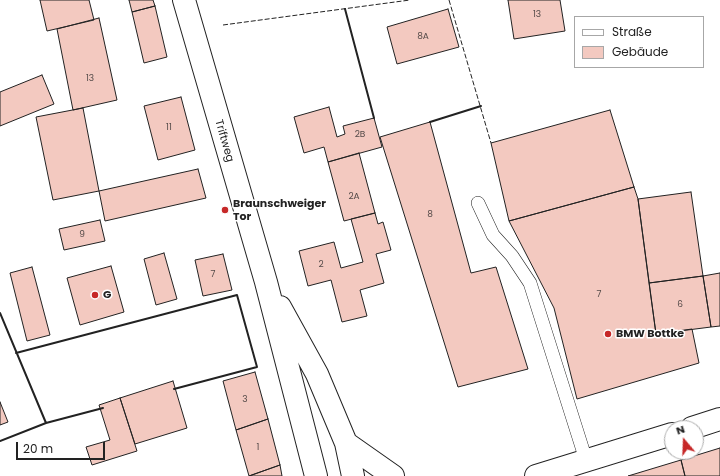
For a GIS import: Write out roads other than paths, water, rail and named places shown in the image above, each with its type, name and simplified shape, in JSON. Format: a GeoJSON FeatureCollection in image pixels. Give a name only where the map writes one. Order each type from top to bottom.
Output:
{"type":"FeatureCollection","features":[{"type":"Feature","properties":{"kind":"main road","name":"Triftweg"},"geometry":{"type":"LineString","coordinates":[[184,0],[266,282],[316,476]]}},
{"type":"Feature","properties":{"kind":"main road","name":"Triftweg"},"geometry":{"type":"LineString","coordinates":[[266,282],[318,374],[346,443],[352,476]]}},
{"type":"Feature","properties":{"kind":"main road"},"geometry":{"type":"LineString","coordinates":[[704,424],[720,419]]}},
{"type":"Feature","properties":{"kind":"main road"},"geometry":{"type":"LineString","coordinates":[[536,476],[664,436]]}},
{"type":"Feature","properties":{"kind":"main road"},"geometry":{"type":"LineString","coordinates":[[346,443],[393,476]]}},
{"type":"Feature","properties":{"kind":"lane"},"geometry":{"type":"LineString","coordinates":[[478,203],[493,235],[512,256],[530,283],[586,460]]}},
{"type":"Feature","properties":{"kind":"place","name":"Braunschweiger Tor"},"geometry":{"type":"Point","coordinates":[225,210]}},
{"type":"Feature","properties":{"kind":"place","name":"G"},"geometry":{"type":"Point","coordinates":[95,295]}},
{"type":"Feature","properties":{"kind":"place","name":"BMW Bottke"},"geometry":{"type":"Point","coordinates":[608,334]}}]}
